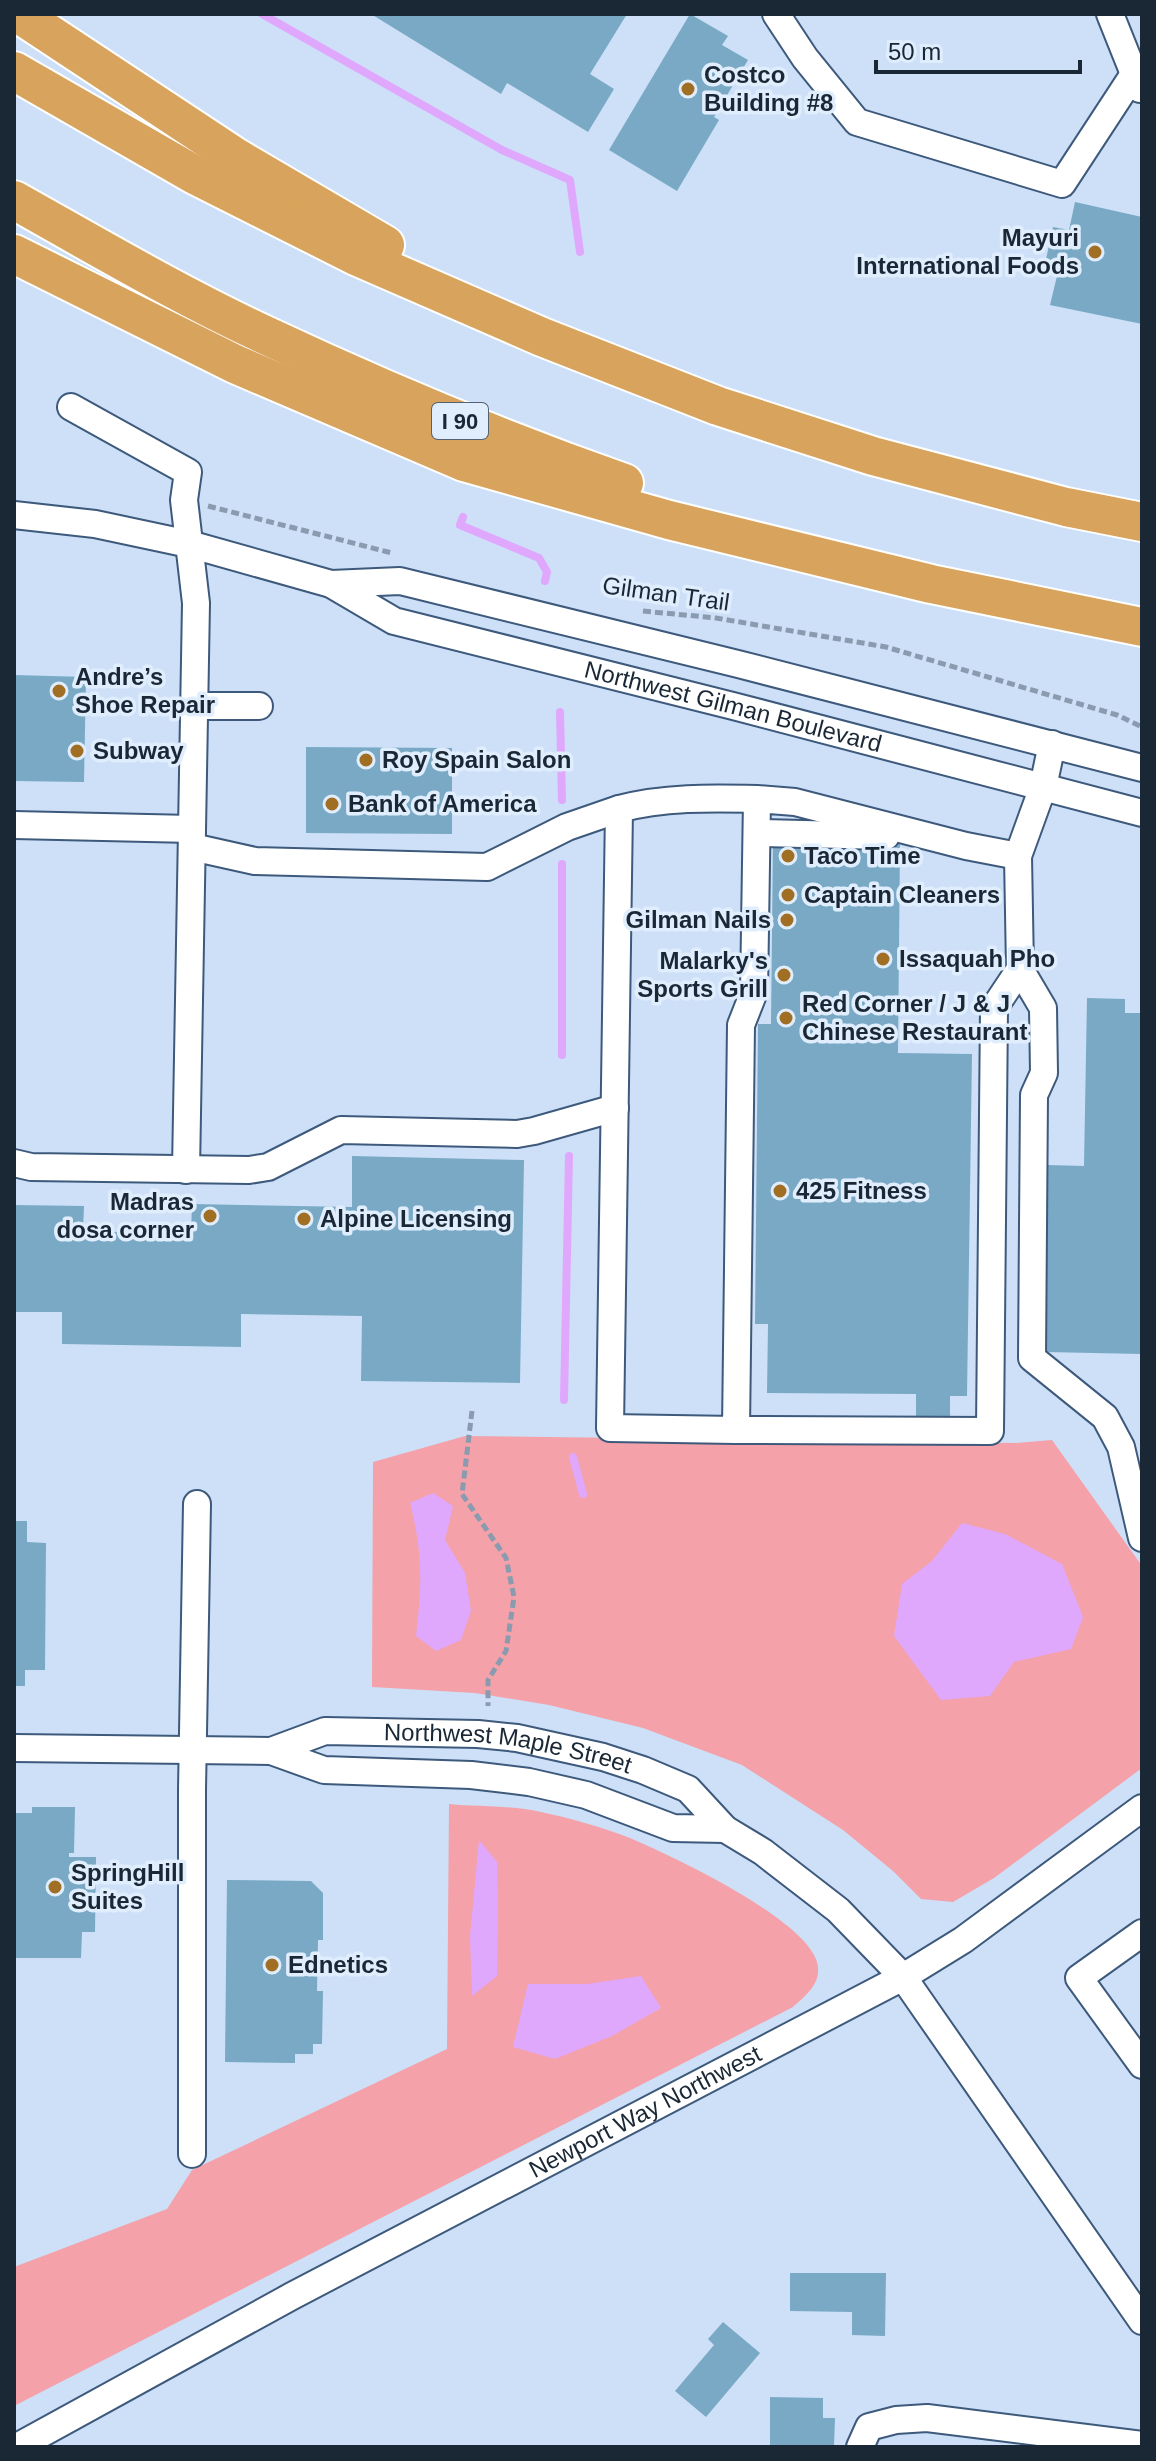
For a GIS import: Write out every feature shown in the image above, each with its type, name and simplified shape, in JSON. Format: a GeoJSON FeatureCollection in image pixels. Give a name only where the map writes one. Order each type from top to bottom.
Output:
{"type":"FeatureCollection","features":[{"type":"Feature","properties":{"kind":"highway"},"geometry":{"type":"LineString","coordinates":[[19,14],[237,158],[542,337]]}},
{"type":"Feature","properties":{"kind":"highway"},"geometry":{"type":"LineString","coordinates":[[14,71],[208,182],[356,256],[542,337],[718,406],[873,456],[1066,507],[1142,522]]}},
{"type":"Feature","properties":{"kind":"highway","name":"I 90"},"geometry":{"type":"LineString","coordinates":[[14,200],[263,335],[518,446],[931,584],[1142,627]]}},
{"type":"Feature","properties":{"kind":"highway"},"geometry":{"type":"LineString","coordinates":[[14,254],[235,364],[464,462],[669,520],[931,584]]}},
{"type":"Feature","properties":{"kind":"street"},"geometry":{"type":"LineString","coordinates":[[776,14],[805,58],[857,122],[1062,184],[1138,84],[1110,14]]}},
{"type":"Feature","properties":{"kind":"street"},"geometry":{"type":"LineString","coordinates":[[71,407],[188,472],[184,500],[196,599],[186,1170]]}},
{"type":"Feature","properties":{"kind":"street","name":"Northwest Gilman Boulevard"},"geometry":{"type":"LineString","coordinates":[[14,515],[95,524],[189,544],[331,584],[394,621],[1142,813]]}},
{"type":"Feature","properties":{"kind":"street","name":"Northwest Gilman Boulevard"},"geometry":{"type":"LineString","coordinates":[[331,584],[400,581],[1142,768]]}},
{"type":"Feature","properties":{"kind":"street"},"geometry":{"type":"LineString","coordinates":[[194,706],[259,706]]}},
{"type":"Feature","properties":{"kind":"street"},"geometry":{"type":"LineString","coordinates":[[1052,744],[1043,787],[1018,856],[1020,969],[1043,1008],[1044,1073],[1034,1095],[1032,1358],[1105,1417],[1121,1447],[1142,1538]]}},
{"type":"Feature","properties":{"kind":"street"},"geometry":{"type":"LineString","coordinates":[[14,825],[192,838],[255,861],[487,867],[567,827],[639,803],[757,799],[795,802],[966,846],[1018,856]]}},
{"type":"Feature","properties":{"kind":"street"},"geometry":{"type":"LineString","coordinates":[[736,1430],[741,1025],[754,992],[757,799]]}},
{"type":"Feature","properties":{"kind":"street"},"geometry":{"type":"LineString","coordinates":[[619,809],[610,1428],[990,1431],[994,1008],[1020,969]]}},
{"type":"Feature","properties":{"kind":"street"},"geometry":{"type":"LineString","coordinates":[[757,833],[896,836],[934,852]]}},
{"type":"Feature","properties":{"kind":"street"},"geometry":{"type":"LineString","coordinates":[[14,1163],[31,1167],[259,1170],[341,1130],[517,1134],[615,1108]]}},
{"type":"Feature","properties":{"kind":"street"},"geometry":{"type":"LineString","coordinates":[[192,2154],[197,1504]]}},
{"type":"Feature","properties":{"kind":"street","name":"Northwest Maple Street"},"geometry":{"type":"LineString","coordinates":[[271,1751],[325,1731],[478,1734],[517,1738],[603,1757],[643,1770],[688,1789],[725,1829],[763,1852],[829,1902],[867,1937],[903,1977]]}},
{"type":"Feature","properties":{"kind":"street","name":"Northwest Maple Street"},"geometry":{"type":"LineString","coordinates":[[14,1748],[271,1751],[324,1770],[457,1774],[529,1782],[586,1795],[673,1828],[725,1829]]}},
{"type":"Feature","properties":{"kind":"street","name":"Newport Way Northwest"},"geometry":{"type":"LineString","coordinates":[[17,2447],[292,2296],[903,1977],[963,1940],[1142,1808]]}},
{"type":"Feature","properties":{"kind":"street"},"geometry":{"type":"LineString","coordinates":[[1142,1933],[1079,1978],[1142,2065]]}},
{"type":"Feature","properties":{"kind":"street"},"geometry":{"type":"LineString","coordinates":[[903,1977],[1142,2321]]}},
{"type":"Feature","properties":{"kind":"street"},"geometry":{"type":"LineString","coordinates":[[860,2447],[869,2427],[896,2420],[927,2418],[1142,2445]]}},
{"type":"Feature","properties":{"kind":"path"},"geometry":{"type":"LineString","coordinates":[[184,500],[392,553]]}},
{"type":"Feature","properties":{"kind":"path","name":"Gilman Trail"},"geometry":{"type":"LineString","coordinates":[[635,610],[716,618],[886,647],[1117,715],[1142,727]]}},
{"type":"Feature","properties":{"kind":"path"},"geometry":{"type":"LineString","coordinates":[[472,1411],[462,1494],[506,1558],[514,1597],[506,1651],[488,1680],[488,1706]]}},
{"type":"Feature","properties":{"kind":"shaded area"},"geometry":{"type":"Polygon","coordinates":[[[465,1436],[1016,1443],[1052,1440],[1142,1566],[1142,1768],[994,1878],[953,1902],[921,1899],[893,1871],[843,1830],[742,1765],[643,1728],[549,1705],[475,1693],[372,1687],[373,1462],[465,1436]]]}},
{"type":"Feature","properties":{"kind":"shaded area"},"geometry":{"type":"Polygon","coordinates":[[[433,1493],[453,1506],[445,1540],[465,1573],[471,1611],[461,1640],[436,1651],[416,1636],[420,1569],[410,1503],[433,1493]]]}},
{"type":"Feature","properties":{"kind":"shaded area"},"geometry":{"type":"Polygon","coordinates":[[[962,1523],[1005,1534],[1062,1564],[1083,1617],[1071,1649],[1014,1662],[990,1696],[941,1700],[894,1636],[902,1584],[932,1561],[962,1523]]]}},
{"type":"Feature","properties":{"kind":"shaded area"},"geometry":{"type":"Polygon","coordinates":[[[449,1804],[519,1808],[563,1817],[619,1834],[676,1859],[738,1892],[793,1930],[810,1949],[818,1967],[817,1979],[793,2007],[14,2406],[14,2267],[167,2209],[192,2170],[447,2049],[449,1804]]]}},
{"type":"Feature","properties":{"kind":"shaded area"},"geometry":{"type":"Polygon","coordinates":[[[479,1840],[497,1862],[497,1976],[472,1996],[470,1936],[479,1840]]]}},
{"type":"Feature","properties":{"kind":"shaded area"},"geometry":{"type":"Polygon","coordinates":[[[641,1976],[661,2008],[612,2036],[555,2059],[513,2047],[528,1984],[587,1984],[641,1976]]]}},
{"type":"Feature","properties":{"kind":"building"},"geometry":{"type":"Polygon","coordinates":[[[371,14],[627,14],[590,74],[614,89],[588,132],[507,83],[501,94],[371,14]]]}},
{"type":"Feature","properties":{"kind":"building","name":"Costco Building #8"},"geometry":{"type":"Polygon","coordinates":[[[690,14],[728,36],[722,45],[748,60],[714,117],[719,120],[677,191],[609,150],[690,14]]]}},
{"type":"Feature","properties":{"kind":"building","name":"Mayuri International Foods"},"geometry":{"type":"Polygon","coordinates":[[[1075,202],[1142,217],[1142,324],[1050,305],[1057,276],[1043,273],[1053,227],[1069,230],[1075,202]]]}},
{"type":"Feature","properties":{"kind":"building"},"geometry":{"type":"Polygon","coordinates":[[[14,675],[86,677],[84,782],[14,781],[14,675]]]}},
{"type":"Feature","properties":{"kind":"building"},"geometry":{"type":"Polygon","coordinates":[[[306,747],[452,748],[452,834],[306,833],[306,747]]]}},
{"type":"Feature","properties":{"kind":"building"},"geometry":{"type":"Polygon","coordinates":[[[773,840],[900,841],[898,1053],[972,1054],[967,1396],[950,1396],[950,1416],[916,1416],[916,1394],[767,1393],[768,1324],[755,1324],[758,1024],[771,1024],[773,840]]]}},
{"type":"Feature","properties":{"kind":"building"},"geometry":{"type":"Polygon","coordinates":[[[1087,998],[1125,999],[1125,1013],[1142,1013],[1142,1354],[1045,1352],[1048,1165],[1084,1166],[1087,998]]]}},
{"type":"Feature","properties":{"kind":"building"},"geometry":{"type":"Polygon","coordinates":[[[352,1156],[524,1160],[520,1383],[361,1381],[362,1316],[241,1314],[241,1347],[62,1344],[62,1312],[14,1312],[14,1205],[84,1206],[83,1231],[191,1234],[192,1204],[352,1207],[352,1156]]]}},
{"type":"Feature","properties":{"kind":"building"},"geometry":{"type":"Polygon","coordinates":[[[14,1521],[27,1521],[27,1542],[46,1543],[45,1670],[25,1670],[25,1686],[14,1686],[14,1521]]]}},
{"type":"Feature","properties":{"kind":"building","name":"SpringHill Suites"},"geometry":{"type":"Polygon","coordinates":[[[32,1807],[75,1807],[74,1853],[69,1853],[69,1857],[96,1857],[95,1932],[82,1932],[81,1958],[14,1958],[14,1813],[32,1813],[32,1807]]]}},
{"type":"Feature","properties":{"kind":"building","name":"Ednetics"},"geometry":{"type":"Polygon","coordinates":[[[227,1880],[311,1881],[323,1893],[323,1940],[318,1940],[317,1991],[323,1991],[322,2044],[313,2044],[313,2054],[295,2054],[295,2063],[225,2062],[227,1880]]]}},
{"type":"Feature","properties":{"kind":"building"},"geometry":{"type":"Polygon","coordinates":[[[790,2273],[886,2273],[885,2336],[852,2335],[852,2312],[790,2311],[790,2273]]]}},
{"type":"Feature","properties":{"kind":"building"},"geometry":{"type":"Polygon","coordinates":[[[723,2322],[760,2353],[706,2417],[675,2391],[714,2345],[708,2339],[723,2322]]]}},
{"type":"Feature","properties":{"kind":"building"},"geometry":{"type":"Polygon","coordinates":[[[770,2397],[823,2398],[823,2418],[835,2418],[834,2446],[770,2446],[770,2397]]]}},
{"type":"Feature","properties":{"kind":"waterway"},"geometry":{"type":"LineString","coordinates":[[262,14],[502,150],[570,180],[580,252]]}},
{"type":"Feature","properties":{"kind":"waterway"},"geometry":{"type":"LineString","coordinates":[[463,517],[460,525],[539,558],[547,572],[545,581]]}},
{"type":"Feature","properties":{"kind":"waterway"},"geometry":{"type":"LineString","coordinates":[[560,712],[562,800]]}},
{"type":"Feature","properties":{"kind":"waterway"},"geometry":{"type":"LineString","coordinates":[[562,864],[562,1055]]}},
{"type":"Feature","properties":{"kind":"waterway"},"geometry":{"type":"LineString","coordinates":[[564,1400],[569,1156]]}},
{"type":"Feature","properties":{"kind":"waterway"},"geometry":{"type":"LineString","coordinates":[[573,1457],[583,1494]]}},
{"type":"Feature","properties":{"kind":"place","name":"Costco Building #8"},"geometry":{"type":"Point","coordinates":[688,89]}},
{"type":"Feature","properties":{"kind":"place","name":"Mayuri International Foods"},"geometry":{"type":"Point","coordinates":[1095,252]}},
{"type":"Feature","properties":{"kind":"place","name":"Andre’s Shoe Repair"},"geometry":{"type":"Point","coordinates":[59,691]}},
{"type":"Feature","properties":{"kind":"place","name":"Subway"},"geometry":{"type":"Point","coordinates":[77,751]}},
{"type":"Feature","properties":{"kind":"place","name":"Roy Spain Salon"},"geometry":{"type":"Point","coordinates":[366,760]}},
{"type":"Feature","properties":{"kind":"place","name":"Bank of America"},"geometry":{"type":"Point","coordinates":[332,804]}},
{"type":"Feature","properties":{"kind":"place","name":"Taco Time"},"geometry":{"type":"Point","coordinates":[788,856]}},
{"type":"Feature","properties":{"kind":"place","name":"Captain Cleaners"},"geometry":{"type":"Point","coordinates":[788,895]}},
{"type":"Feature","properties":{"kind":"place","name":"Gilman Nails"},"geometry":{"type":"Point","coordinates":[787,920]}},
{"type":"Feature","properties":{"kind":"place","name":"Issaquah Pho"},"geometry":{"type":"Point","coordinates":[883,959]}},
{"type":"Feature","properties":{"kind":"place","name":"Malarky's Sports Grill"},"geometry":{"type":"Point","coordinates":[784,975]}},
{"type":"Feature","properties":{"kind":"place","name":"Red Corner / J & J Chinese Restaurant"},"geometry":{"type":"Point","coordinates":[786,1018]}},
{"type":"Feature","properties":{"kind":"place","name":"425 Fitness"},"geometry":{"type":"Point","coordinates":[780,1191]}},
{"type":"Feature","properties":{"kind":"place","name":"Madras dosa corner"},"geometry":{"type":"Point","coordinates":[210,1216]}},
{"type":"Feature","properties":{"kind":"place","name":"Alpine Licensing"},"geometry":{"type":"Point","coordinates":[304,1219]}},
{"type":"Feature","properties":{"kind":"place","name":"SpringHill Suites"},"geometry":{"type":"Point","coordinates":[55,1887]}},
{"type":"Feature","properties":{"kind":"place","name":"Ednetics"},"geometry":{"type":"Point","coordinates":[272,1965]}}]}
